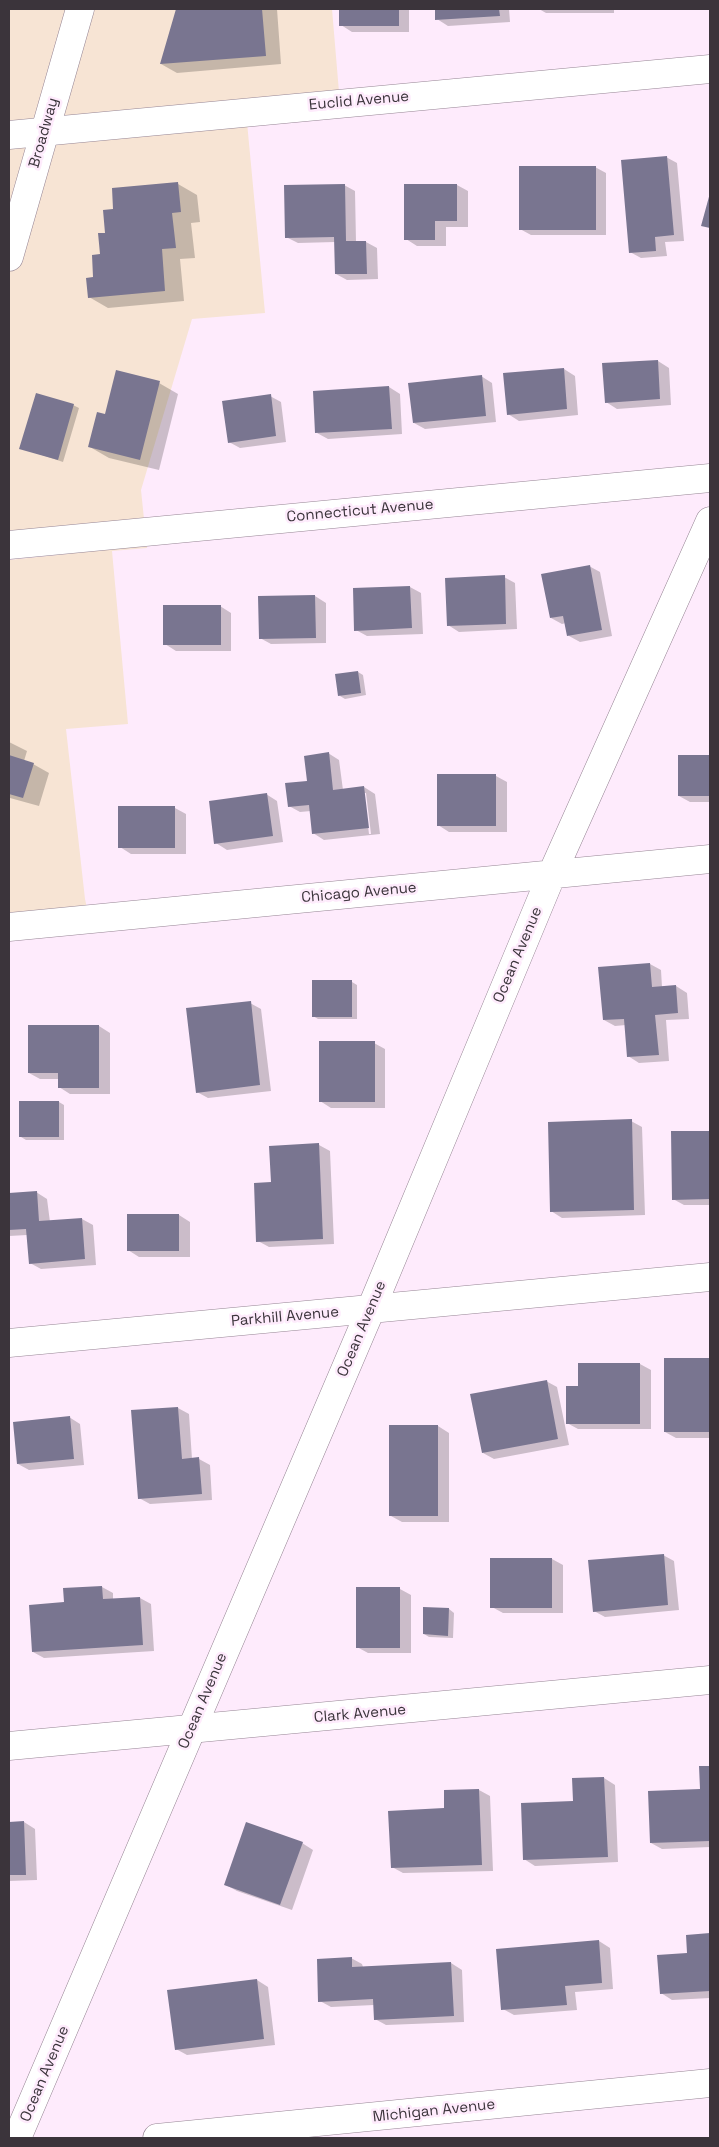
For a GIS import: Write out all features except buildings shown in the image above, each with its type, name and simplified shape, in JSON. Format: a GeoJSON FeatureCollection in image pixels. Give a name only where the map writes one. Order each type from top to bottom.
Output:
{"type":"FeatureCollection","features":[{"type":"Feature","properties":{"kind":"street","name":"Broadway"},"geometry":{"type":"LineString","coordinates":[[9,257],[80,9]]}},
{"type":"Feature","properties":{"kind":"street","name":"Euclid Avenue"},"geometry":{"type":"LineString","coordinates":[[9,135],[710,68]]}},
{"type":"Feature","properties":{"kind":"street","name":"Connecticut Avenue"},"geometry":{"type":"LineString","coordinates":[[9,545],[710,478]]}},
{"type":"Feature","properties":{"kind":"street","name":"Ocean Avenue"},"geometry":{"type":"LineString","coordinates":[[17,2138],[371,1309],[552,874],[710,521]]}},
{"type":"Feature","properties":{"kind":"street","name":"Chicago Avenue"},"geometry":{"type":"LineString","coordinates":[[9,927],[710,859]]}},
{"type":"Feature","properties":{"kind":"street","name":"Parkhill Avenue"},"geometry":{"type":"LineString","coordinates":[[9,1344],[710,1277]]}},
{"type":"Feature","properties":{"kind":"street","name":"Clark Avenue"},"geometry":{"type":"LineString","coordinates":[[9,1746],[710,1680]]}},
{"type":"Feature","properties":{"kind":"street","name":"Michigan Avenue"},"geometry":{"type":"LineString","coordinates":[[157,2138],[710,2083]]}},
{"type":"Feature","properties":{"kind":"shaded area"},"geometry":{"type":"Polygon","coordinates":[[[9,9],[332,9],[339,92],[245,101],[265,313],[192,319],[141,490],[147,548],[112,551],[128,724],[66,729],[85,899],[89,917],[9,924],[9,560],[67,554],[9,558],[9,9]]]}}]}
